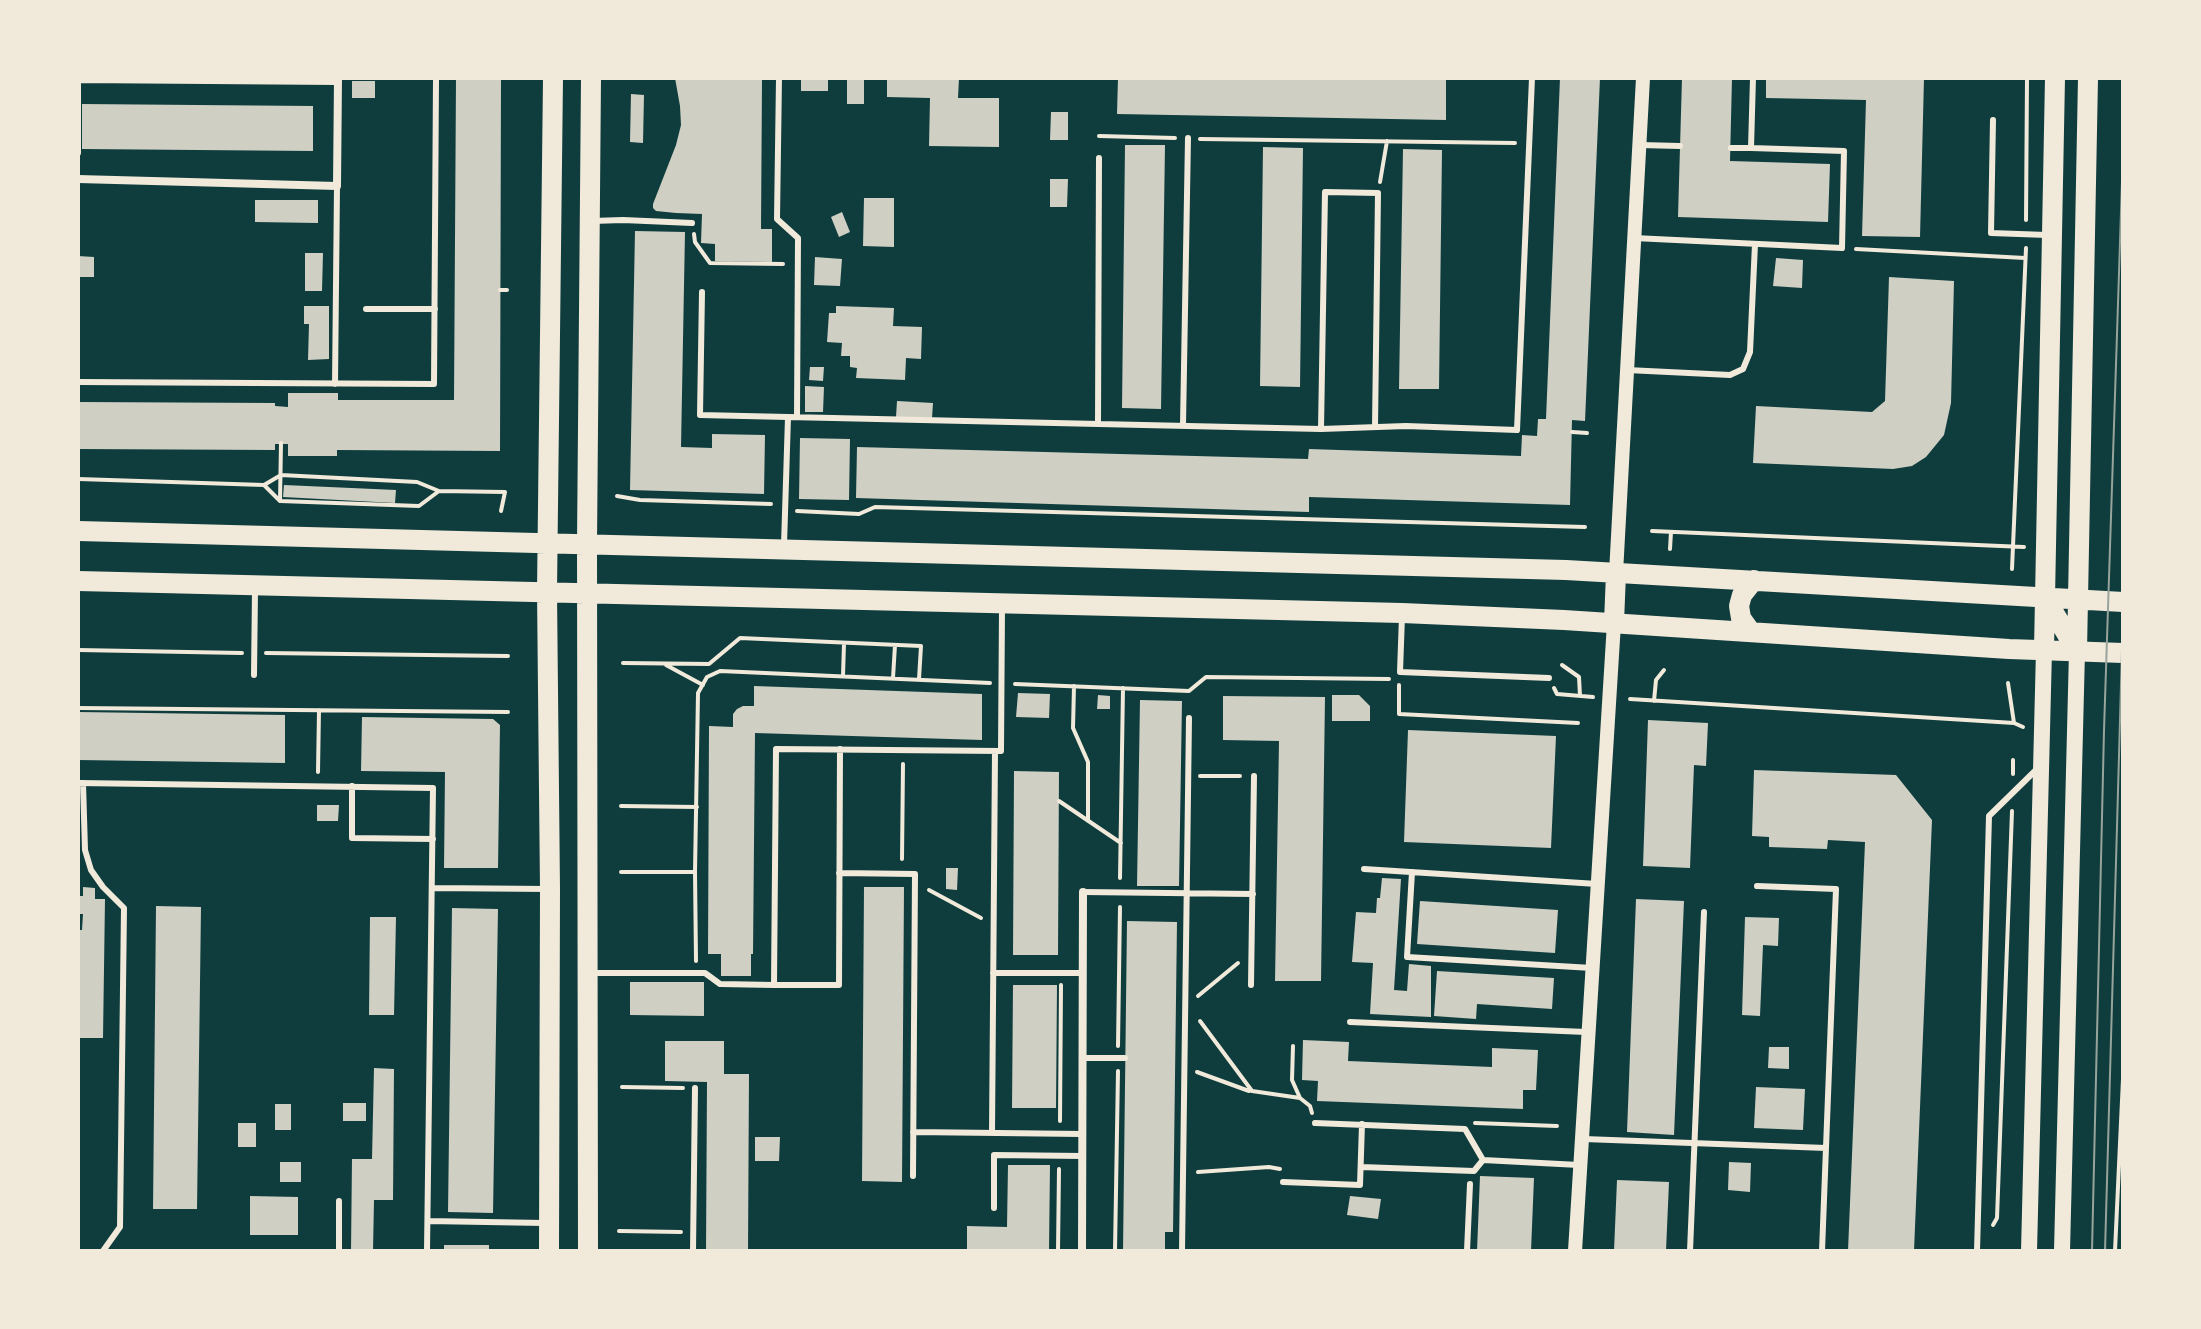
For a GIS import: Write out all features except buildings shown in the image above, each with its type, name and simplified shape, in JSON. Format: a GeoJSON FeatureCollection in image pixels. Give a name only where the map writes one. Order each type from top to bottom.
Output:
{"type":"FeatureCollection","features":[{"type":"Feature","properties":{"kind":"main road"},"geometry":{"type":"LineString","coordinates":[[549,1251],[547,591],[553,78]]}},
{"type":"Feature","properties":{"kind":"main road"},"geometry":{"type":"LineString","coordinates":[[588,1251],[587,543],[591,78]]}},
{"type":"Feature","properties":{"kind":"main road"},"geometry":{"type":"LineString","coordinates":[[2029,1251],[2055,78]]}},
{"type":"Feature","properties":{"kind":"main road"},"geometry":{"type":"LineString","coordinates":[[2062,1251],[2088,78]]}},
{"type":"Feature","properties":{"kind":"main road"},"geometry":{"type":"LineString","coordinates":[[78,531],[1616,573],[2123,602]]}},
{"type":"Feature","properties":{"kind":"main road"},"geometry":{"type":"LineString","coordinates":[[1614,623],[1616,573]]}},
{"type":"Feature","properties":{"kind":"main road"},"geometry":{"type":"LineString","coordinates":[[1751,632],[1741,618],[1739,606],[1742,595],[1754,580]]}},
{"type":"Feature","properties":{"kind":"main road"},"geometry":{"type":"LineString","coordinates":[[78,581],[1402,613],[2123,653]]}},
{"type":"Feature","properties":{"kind":"main road"},"geometry":{"type":"LineString","coordinates":[[2045,598],[2077,651]]}},
{"type":"Feature","properties":{"kind":"street"},"geometry":{"type":"LineString","coordinates":[[1616,573],[1643,78]]}},
{"type":"Feature","properties":{"kind":"street"},"geometry":{"type":"LineString","coordinates":[[78,179],[337,186],[338,80]]}},
{"type":"Feature","properties":{"kind":"street"},"geometry":{"type":"LineString","coordinates":[[1575,1251],[1614,623]]}},
{"type":"Feature","properties":{"kind":"street"},"geometry":{"type":"LineString","coordinates":[[1082,1251],[1083,892]]}},
{"type":"Feature","properties":{"kind":"lane"},"geometry":{"type":"LineString","coordinates":[[78,382],[434,384],[436,78]]}},
{"type":"Feature","properties":{"kind":"lane"},"geometry":{"type":"LineString","coordinates":[[779,78],[777,219],[798,238],[797,417]]}},
{"type":"Feature","properties":{"kind":"lane"},"geometry":{"type":"LineString","coordinates":[[702,292],[700,415],[1321,429],[1517,430],[1532,78]]}},
{"type":"Feature","properties":{"kind":"lane"},"geometry":{"type":"LineString","coordinates":[[1751,148],[1753,78]]}},
{"type":"Feature","properties":{"kind":"lane"},"geometry":{"type":"LineString","coordinates":[[78,153],[78,79],[338,80]]}},
{"type":"Feature","properties":{"kind":"lane"},"geometry":{"type":"LineString","coordinates":[[1993,120],[1991,233],[2053,235]]}},
{"type":"Feature","properties":{"kind":"lane"},"geometry":{"type":"LineString","coordinates":[[1183,425],[1188,138]]}},
{"type":"Feature","properties":{"kind":"lane"},"geometry":{"type":"LineString","coordinates":[[1640,145],[1680,146]]}},
{"type":"Feature","properties":{"kind":"lane"},"geometry":{"type":"LineString","coordinates":[[1634,238],[1842,248],[1844,151],[1731,148]]}},
{"type":"Feature","properties":{"kind":"lane"},"geometry":{"type":"LineString","coordinates":[[1098,424],[1099,158]]}},
{"type":"Feature","properties":{"kind":"lane"},"geometry":{"type":"LineString","coordinates":[[335,384],[337,186]]}},
{"type":"Feature","properties":{"kind":"lane"},"geometry":{"type":"LineString","coordinates":[[1321,429],[1325,192],[1378,193],[1375,427]]}},
{"type":"Feature","properties":{"kind":"lane"},"geometry":{"type":"LineString","coordinates":[[590,221],[692,223]]}},
{"type":"Feature","properties":{"kind":"lane"},"geometry":{"type":"LineString","coordinates":[[1627,370],[1730,375],[1743,369],[1750,352],[1755,244]]}},
{"type":"Feature","properties":{"kind":"lane"},"geometry":{"type":"LineString","coordinates":[[366,309],[435,309]]}},
{"type":"Feature","properties":{"kind":"lane"},"geometry":{"type":"LineString","coordinates":[[784,549],[788,417]]}},
{"type":"Feature","properties":{"kind":"lane"},"geometry":{"type":"LineString","coordinates":[[254,675],[255,587]]}},
{"type":"Feature","properties":{"kind":"lane"},"geometry":{"type":"LineString","coordinates":[[774,985],[776,749],[1001,751],[1002,603]]}},
{"type":"Feature","properties":{"kind":"lane"},"geometry":{"type":"LineString","coordinates":[[1402,613],[1400,672],[1549,678]]}},
{"type":"Feature","properties":{"kind":"lane"},"geometry":{"type":"LineString","coordinates":[[1182,1251],[1189,718]]}},
{"type":"Feature","properties":{"kind":"lane"},"geometry":{"type":"LineString","coordinates":[[589,973],[705,973],[720,984],[839,985],[840,749]]}},
{"type":"Feature","properties":{"kind":"lane"},"geometry":{"type":"LineString","coordinates":[[992,1133],[995,751]]}},
{"type":"Feature","properties":{"kind":"lane"},"geometry":{"type":"LineString","coordinates":[[1977,1251],[1989,816],[2040,766]]}},
{"type":"Feature","properties":{"kind":"lane"},"geometry":{"type":"LineString","coordinates":[[1251,985],[1254,776]]}},
{"type":"Feature","properties":{"kind":"lane"},"geometry":{"type":"LineString","coordinates":[[103,1251],[120,1227],[124,908],[91,870],[85,850],[81,783],[433,788],[427,1251]]}},
{"type":"Feature","properties":{"kind":"lane"},"geometry":{"type":"LineString","coordinates":[[352,786],[352,838],[433,839]]}},
{"type":"Feature","properties":{"kind":"lane"},"geometry":{"type":"LineString","coordinates":[[1364,869],[1597,884]]}},
{"type":"Feature","properties":{"kind":"lane"},"geometry":{"type":"LineString","coordinates":[[1412,872],[1407,957],[1592,968]]}},
{"type":"Feature","properties":{"kind":"lane"},"geometry":{"type":"LineString","coordinates":[[839,873],[915,874],[913,1176]]}},
{"type":"Feature","properties":{"kind":"lane"},"geometry":{"type":"LineString","coordinates":[[1757,886],[1836,889],[1822,1251]]}},
{"type":"Feature","properties":{"kind":"lane"},"geometry":{"type":"LineString","coordinates":[[432,888],[550,889]]}},
{"type":"Feature","properties":{"kind":"lane"},"geometry":{"type":"LineString","coordinates":[[1083,892],[1253,894]]}},
{"type":"Feature","properties":{"kind":"lane"},"geometry":{"type":"LineString","coordinates":[[1690,1251],[1704,912]]}},
{"type":"Feature","properties":{"kind":"lane"},"geometry":{"type":"LineString","coordinates":[[993,973],[1083,973]]}},
{"type":"Feature","properties":{"kind":"lane"},"geometry":{"type":"LineString","coordinates":[[1350,1022],[1588,1032]]}},
{"type":"Feature","properties":{"kind":"lane"},"geometry":{"type":"LineString","coordinates":[[1083,1058],[1125,1058]]}},
{"type":"Feature","properties":{"kind":"lane"},"geometry":{"type":"LineString","coordinates":[[1175,1059],[1184,1063]]}},
{"type":"Feature","properties":{"kind":"lane"},"geometry":{"type":"LineString","coordinates":[[693,1251],[695,1088]]}},
{"type":"Feature","properties":{"kind":"lane"},"geometry":{"type":"LineString","coordinates":[[1315,1123],[1465,1129],[1483,1160]]}},
{"type":"Feature","properties":{"kind":"lane"},"geometry":{"type":"LineString","coordinates":[[1286,1182],[1360,1185],[1362,1124]]}},
{"type":"Feature","properties":{"kind":"lane"},"geometry":{"type":"LineString","coordinates":[[913,1132],[1082,1134]]}},
{"type":"Feature","properties":{"kind":"lane"},"geometry":{"type":"LineString","coordinates":[[1581,1138],[1826,1148]]}},
{"type":"Feature","properties":{"kind":"lane"},"geometry":{"type":"LineString","coordinates":[[994,1208],[994,1155],[1082,1156]]}},
{"type":"Feature","properties":{"kind":"lane"},"geometry":{"type":"LineString","coordinates":[[1483,1160],[1579,1165]]}},
{"type":"Feature","properties":{"kind":"lane"},"geometry":{"type":"LineString","coordinates":[[1361,1167],[1474,1171],[1483,1160]]}},
{"type":"Feature","properties":{"kind":"lane"},"geometry":{"type":"LineString","coordinates":[[1467,1251],[1470,1184]]}},
{"type":"Feature","properties":{"kind":"lane"},"geometry":{"type":"LineString","coordinates":[[339,1201],[339,1251]]}},
{"type":"Feature","properties":{"kind":"lane"},"geometry":{"type":"LineString","coordinates":[[428,1221],[549,1223]]}},
{"type":"Feature","properties":{"kind":"path"},"geometry":{"type":"LineString","coordinates":[[2012,569],[2026,234],[2027,78]]}},
{"type":"Feature","properties":{"kind":"path"},"geometry":{"type":"LineString","coordinates":[[1099,136],[1530,143]]}},
{"type":"Feature","properties":{"kind":"path"},"geometry":{"type":"LineString","coordinates":[[1378,193],[1387,141]]}},
{"type":"Feature","properties":{"kind":"path"},"geometry":{"type":"LineString","coordinates":[[692,223],[695,242],[710,263],[798,264]]}},
{"type":"Feature","properties":{"kind":"path"},"geometry":{"type":"LineString","coordinates":[[1842,248],[2025,258]]}},
{"type":"Feature","properties":{"kind":"path"},"geometry":{"type":"LineString","coordinates":[[500,290],[507,290]]}},
{"type":"Feature","properties":{"kind":"path"},"geometry":{"type":"LineString","coordinates":[[1572,432],[1587,433]]}},
{"type":"Feature","properties":{"kind":"path"},"geometry":{"type":"LineString","coordinates":[[280,501],[281,443]]}},
{"type":"Feature","properties":{"kind":"path"},"geometry":{"type":"LineString","coordinates":[[78,479],[264,485],[281,475],[417,482],[439,491],[505,492],[501,511]]}},
{"type":"Feature","properties":{"kind":"path"},"geometry":{"type":"LineString","coordinates":[[264,485],[280,501],[419,506],[439,491]]}},
{"type":"Feature","properties":{"kind":"path"},"geometry":{"type":"LineString","coordinates":[[617,496],[640,500],[786,504],[798,512],[859,514],[875,507],[1585,527]]}},
{"type":"Feature","properties":{"kind":"path"},"geometry":{"type":"LineString","coordinates":[[1652,531],[2024,547]]}},
{"type":"Feature","properties":{"kind":"path"},"geometry":{"type":"LineString","coordinates":[[1670,549],[1671,532]]}},
{"type":"Feature","properties":{"kind":"path"},"geometry":{"type":"LineString","coordinates":[[623,663],[709,664],[740,638],[921,646],[919,679]]}},
{"type":"Feature","properties":{"kind":"path"},"geometry":{"type":"LineString","coordinates":[[843,676],[844,643]]}},
{"type":"Feature","properties":{"kind":"path"},"geometry":{"type":"LineString","coordinates":[[893,678],[895,645]]}},
{"type":"Feature","properties":{"kind":"path"},"geometry":{"type":"LineString","coordinates":[[78,650],[508,656]]}},
{"type":"Feature","properties":{"kind":"path"},"geometry":{"type":"LineString","coordinates":[[662,663],[703,685]]}},
{"type":"Feature","properties":{"kind":"path"},"geometry":{"type":"LineString","coordinates":[[1562,665],[1579,677],[1580,696]]}},
{"type":"Feature","properties":{"kind":"path"},"geometry":{"type":"LineString","coordinates":[[1654,701],[1656,680],[1664,670]]}},
{"type":"Feature","properties":{"kind":"path"},"geometry":{"type":"LineString","coordinates":[[696,960],[698,693],[707,677],[720,671],[1189,691],[1206,677],[1400,679],[1399,714],[1578,723]]}},
{"type":"Feature","properties":{"kind":"path"},"geometry":{"type":"LineString","coordinates":[[1549,678],[1557,694],[1595,697]]}},
{"type":"Feature","properties":{"kind":"path"},"geometry":{"type":"LineString","coordinates":[[2008,683],[2014,723]]}},
{"type":"Feature","properties":{"kind":"path"},"geometry":{"type":"LineString","coordinates":[[1074,686],[1073,728],[1088,762],[1088,821]]}},
{"type":"Feature","properties":{"kind":"path"},"geometry":{"type":"LineString","coordinates":[[1120,892],[1123,688]]}},
{"type":"Feature","properties":{"kind":"path"},"geometry":{"type":"LineString","coordinates":[[1630,699],[2014,723],[2023,727]]}},
{"type":"Feature","properties":{"kind":"path"},"geometry":{"type":"LineString","coordinates":[[78,708],[508,712]]}},
{"type":"Feature","properties":{"kind":"path"},"geometry":{"type":"LineString","coordinates":[[318,786],[319,710]]}},
{"type":"Feature","properties":{"kind":"path"},"geometry":{"type":"LineString","coordinates":[[902,874],[903,750]]}},
{"type":"Feature","properties":{"kind":"path"},"geometry":{"type":"LineString","coordinates":[[1991,1230],[1997,1218],[2013,760]]}},
{"type":"Feature","properties":{"kind":"path"},"geometry":{"type":"LineString","coordinates":[[1220,776],[1238,776]]}},
{"type":"Feature","properties":{"kind":"path"},"geometry":{"type":"LineString","coordinates":[[1059,801],[1121,843]]}},
{"type":"Feature","properties":{"kind":"path"},"geometry":{"type":"LineString","coordinates":[[621,806],[697,807]]}},
{"type":"Feature","properties":{"kind":"path"},"geometry":{"type":"LineString","coordinates":[[621,872],[695,872]]}},
{"type":"Feature","properties":{"kind":"path"},"geometry":{"type":"LineString","coordinates":[[915,883],[994,924]]}},
{"type":"Feature","properties":{"kind":"path"},"geometry":{"type":"LineString","coordinates":[[1252,952],[1185,1006],[1202,1023],[1252,1091]]}},
{"type":"Feature","properties":{"kind":"path"},"geometry":{"type":"LineString","coordinates":[[1059,1133],[1061,973]]}},
{"type":"Feature","properties":{"kind":"path"},"geometry":{"type":"LineString","coordinates":[[1293,1046],[1292,1080],[1300,1098],[1310,1106],[1315,1123]]}},
{"type":"Feature","properties":{"kind":"path"},"geometry":{"type":"LineString","coordinates":[[1184,1063],[1252,1091],[1300,1098]]}},
{"type":"Feature","properties":{"kind":"path"},"geometry":{"type":"LineString","coordinates":[[2115,1251],[2123,1079]]}},
{"type":"Feature","properties":{"kind":"path"},"geometry":{"type":"LineString","coordinates":[[622,1087],[695,1088]]}},
{"type":"Feature","properties":{"kind":"path"},"geometry":{"type":"LineString","coordinates":[[1058,1251],[1059,1155]]}},
{"type":"Feature","properties":{"kind":"path"},"geometry":{"type":"LineString","coordinates":[[1183,1173],[1269,1167],[1285,1172],[1288,1176],[1286,1182]]}},
{"type":"Feature","properties":{"kind":"path"},"geometry":{"type":"LineString","coordinates":[[619,1231],[694,1233]]}},
{"type":"Feature","properties":{"kind":"tram line"},"geometry":{"type":"LineString","coordinates":[[2092,1251],[2104,730],[2123,151]]}},
{"type":"Feature","properties":{"kind":"tram line"},"geometry":{"type":"LineString","coordinates":[[2105,1251],[2123,614]]}}]}
